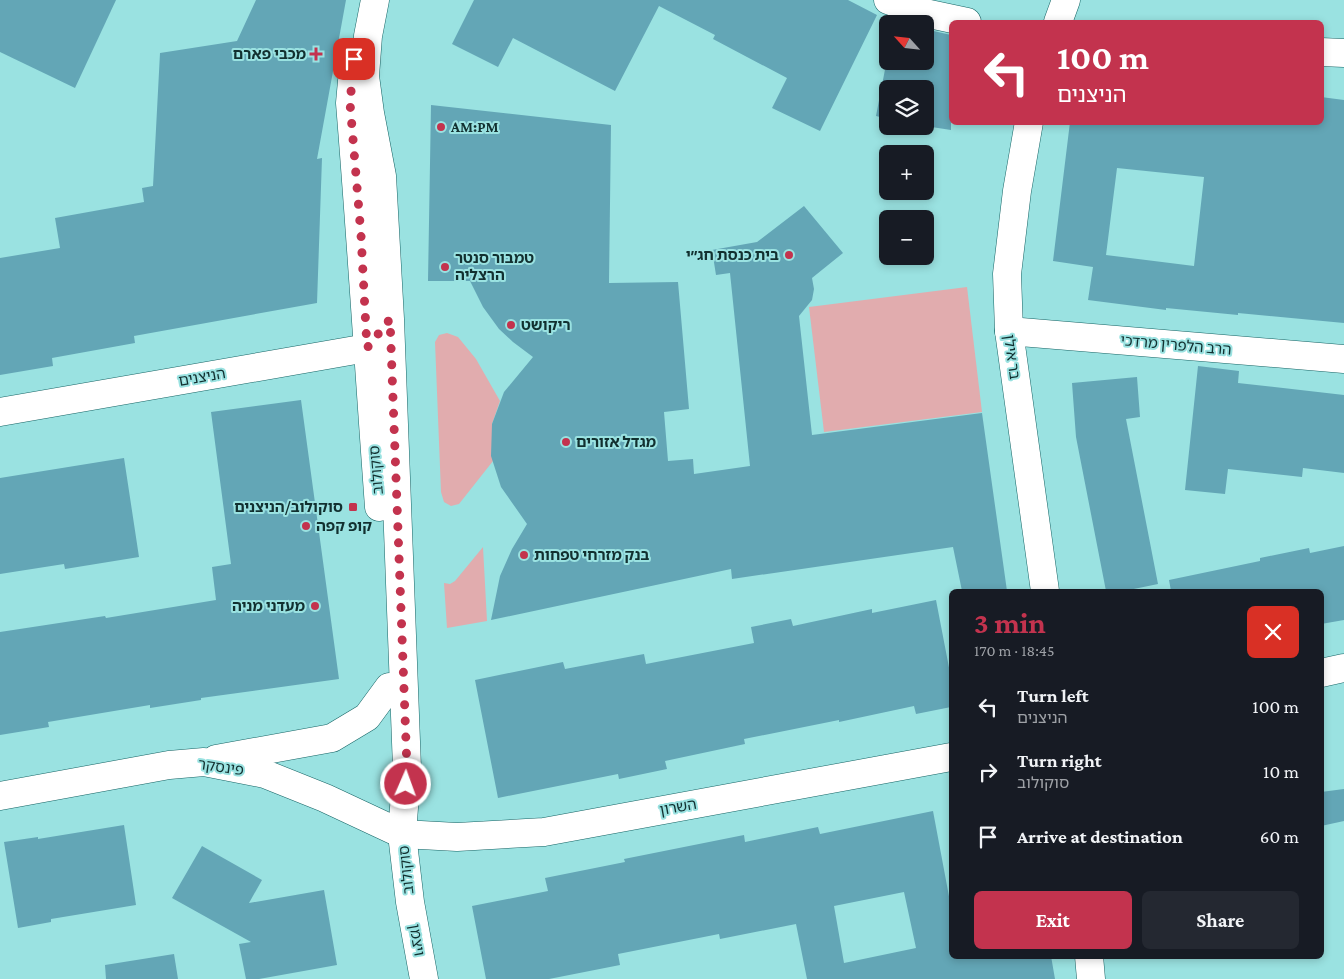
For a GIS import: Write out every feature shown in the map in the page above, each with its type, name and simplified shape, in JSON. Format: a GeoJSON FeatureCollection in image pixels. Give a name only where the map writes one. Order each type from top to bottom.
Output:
{"type":"FeatureCollection","features":[{"type":"Feature","properties":{"kind":"street","name":"סוקולוב"},"geometry":{"type":"LineString","coordinates":[[363,0],[354,59],[350,103],[391,651],[389,687],[395,831],[410,902]]}},
{"type":"Feature","properties":{"kind":"street","name":"סוקולוב"},"geometry":{"type":"LineString","coordinates":[[375,0],[368,36],[365,76],[382,176],[390,319],[407,768],[395,831]]}},
{"type":"Feature","properties":{"kind":"street"},"geometry":{"type":"LineString","coordinates":[[888,0],[925,13],[958,20]]}},
{"type":"Feature","properties":{"kind":"street"},"geometry":{"type":"LineString","coordinates":[[1059,20],[1066,0]]}},
{"type":"Feature","properties":{"kind":"street"},"geometry":{"type":"LineString","coordinates":[[1324,52],[1344,53]]}},
{"type":"Feature","properties":{"kind":"street","name":"בר אילן"},"geometry":{"type":"LineString","coordinates":[[1028,125],[1017,191],[1007,274],[1009,331],[1045,589]]}},
{"type":"Feature","properties":{"kind":"street"},"geometry":{"type":"LineString","coordinates":[[367,348],[390,319]]}},
{"type":"Feature","properties":{"kind":"street","name":"הרב הלפרין מרדכי"},"geometry":{"type":"LineString","coordinates":[[1009,331],[1344,359]]}},
{"type":"Feature","properties":{"kind":"street","name":"הניצנים"},"geometry":{"type":"LineString","coordinates":[[0,412],[367,348]]}},
{"type":"Feature","properties":{"kind":"street"},"geometry":{"type":"LineString","coordinates":[[1324,672],[1344,668]]}},
{"type":"Feature","properties":{"kind":"street"},"geometry":{"type":"LineString","coordinates":[[204,762],[332,738],[367,717],[389,687]]}},
{"type":"Feature","properties":{"kind":"street","name":"השרון"},"geometry":{"type":"LineString","coordinates":[[395,831],[457,837],[544,832],[949,757]]}},
{"type":"Feature","properties":{"kind":"street","name":"פינסקר"},"geometry":{"type":"LineString","coordinates":[[0,796],[170,766],[204,762],[266,774],[325,798],[395,831]]}},
{"type":"Feature","properties":{"kind":"street","name":"ויצמן"},"geometry":{"type":"LineString","coordinates":[[410,902],[424,979]]}},
{"type":"Feature","properties":{"kind":"street"},"geometry":{"type":"LineString","coordinates":[[1089,959],[1091,979]]}},
{"type":"Feature","properties":{"kind":"shaded area"},"geometry":{"type":"Polygon","coordinates":[[[967,287],[982,412],[824,432],[809,307],[967,287]]]}},
{"type":"Feature","properties":{"kind":"shaded area"},"geometry":{"type":"Polygon","coordinates":[[[447,333],[458,337],[476,359],[500,401],[492,424],[493,461],[459,504],[451,506],[444,502],[441,492],[435,342],[439,335],[447,333]]]}},
{"type":"Feature","properties":{"kind":"shaded area"},"geometry":{"type":"Polygon","coordinates":[[[483,547],[487,621],[447,628],[444,583],[450,584],[455,581],[483,547]]]}},
{"type":"Feature","properties":{"kind":"building"},"geometry":{"type":"Polygon","coordinates":[[[0,0],[116,0],[75,88],[0,52],[0,0]]]}},
{"type":"Feature","properties":{"kind":"building"},"geometry":{"type":"Polygon","coordinates":[[[256,0],[346,0],[317,159],[322,158],[317,303],[134,336],[135,343],[52,358],[53,366],[0,375],[0,258],[60,248],[55,218],[144,202],[142,188],[153,186],[160,53],[237,41],[256,0]]]}},
{"type":"Feature","properties":{"kind":"building"},"geometry":{"type":"Polygon","coordinates":[[[474,0],[848,0],[877,15],[820,131],[772,108],[787,78],[713,39],[715,35],[659,6],[615,91],[513,38],[498,67],[452,44],[474,0]]]}},
{"type":"Feature","properties":{"kind":"building"},"geometry":{"type":"Polygon","coordinates":[[[934,31],[949,35],[949,125],[951,125],[951,130],[934,127],[934,80],[883,80],[885,70],[934,70],[934,31]]]}},
{"type":"Feature","properties":{"kind":"building"},"geometry":{"type":"Polygon","coordinates":[[[1324,97],[1344,100],[1344,323],[1238,313],[1238,315],[1166,308],[1166,310],[1088,300],[1093,267],[1053,261],[1070,125],[1324,125],[1324,97]],[[1117,168],[1106,255],[1194,266],[1204,177],[1117,168]]]}},
{"type":"Feature","properties":{"kind":"building"},"geometry":{"type":"Polygon","coordinates":[[[879,100],[879,117],[876,116],[879,100]]]}},
{"type":"Feature","properties":{"kind":"building"},"geometry":{"type":"Polygon","coordinates":[[[431,105],[611,125],[609,283],[678,282],[689,409],[664,412],[668,461],[693,459],[694,474],[750,466],[730,273],[716,275],[712,250],[757,242],[804,206],[843,253],[812,278],[814,289],[812,300],[799,316],[812,435],[982,413],[1007,589],[962,589],[953,547],[732,579],[731,569],[491,620],[500,576],[512,549],[527,524],[501,487],[491,456],[492,424],[504,392],[533,357],[499,329],[483,307],[470,281],[428,281],[431,105]]]}},
{"type":"Feature","properties":{"kind":"building"},"geometry":{"type":"Polygon","coordinates":[[[1198,366],[1239,371],[1238,383],[1344,395],[1344,473],[1303,468],[1302,477],[1228,469],[1225,494],[1185,490],[1198,366]]]}},
{"type":"Feature","properties":{"kind":"building"},"geometry":{"type":"Polygon","coordinates":[[[1137,377],[1140,417],[1126,419],[1158,584],[1134,589],[1106,589],[1076,437],[1072,383],[1137,377]]]}},
{"type":"Feature","properties":{"kind":"building"},"geometry":{"type":"Polygon","coordinates":[[[301,400],[339,679],[201,698],[201,700],[150,708],[150,705],[48,722],[49,727],[0,735],[0,632],[105,616],[106,618],[216,600],[212,567],[231,564],[211,412],[301,400]]]}},
{"type":"Feature","properties":{"kind":"building"},"geometry":{"type":"Polygon","coordinates":[[[124,458],[139,557],[65,569],[64,564],[0,574],[0,478],[124,458]]]}},
{"type":"Feature","properties":{"kind":"building"},"geometry":{"type":"Polygon","coordinates":[[[1344,546],[1344,620],[1324,623],[1324,589],[1171,589],[1169,580],[1260,561],[1260,558],[1309,548],[1310,553],[1344,546]]]}},
{"type":"Feature","properties":{"kind":"building"},"geometry":{"type":"Polygon","coordinates":[[[936,600],[949,668],[949,707],[916,714],[914,706],[744,739],[745,744],[665,761],[667,769],[619,779],[618,774],[498,798],[475,680],[563,662],[565,669],[644,654],[646,664],[754,643],[751,627],[791,619],[793,626],[872,609],[872,613],[936,600]]]}},
{"type":"Feature","properties":{"kind":"building"},"geometry":{"type":"Polygon","coordinates":[[[1344,789],[1344,821],[1324,825],[1324,792],[1344,789]]]}},
{"type":"Feature","properties":{"kind":"building"},"geometry":{"type":"Polygon","coordinates":[[[933,811],[949,896],[949,959],[1052,959],[1055,979],[807,979],[796,924],[720,939],[719,934],[618,954],[620,965],[549,979],[486,979],[472,906],[548,891],[545,878],[625,862],[624,859],[744,835],[745,842],[818,827],[820,834],[933,811]],[[904,892],[834,906],[844,963],[916,948],[904,892]]]}},
{"type":"Feature","properties":{"kind":"building"},"geometry":{"type":"Polygon","coordinates":[[[124,825],[136,905],[51,919],[51,922],[18,928],[4,842],[38,837],[38,839],[124,825]]]}},
{"type":"Feature","properties":{"kind":"building"},"geometry":{"type":"Polygon","coordinates":[[[202,846],[262,880],[249,903],[324,890],[337,965],[259,979],[246,979],[239,944],[251,942],[172,898],[202,846]]]}},
{"type":"Feature","properties":{"kind":"building"},"geometry":{"type":"Polygon","coordinates":[[[174,954],[178,979],[106,979],[105,965],[174,954]]]}},
{"type":"Feature","properties":{"kind":"place","name":"מכבי פארם"},"geometry":{"type":"Point","coordinates":[316,54]}},
{"type":"Feature","properties":{"kind":"place","name":"AM:PM"},"geometry":{"type":"Point","coordinates":[441,127]}},
{"type":"Feature","properties":{"kind":"place","name":"בית כנסת חג״י"},"geometry":{"type":"Point","coordinates":[789,255]}},
{"type":"Feature","properties":{"kind":"place","name":"טמבור סנטר הרצליה"},"geometry":{"type":"Point","coordinates":[445,267]}},
{"type":"Feature","properties":{"kind":"place","name":"ריקושט"},"geometry":{"type":"Point","coordinates":[511,325]}},
{"type":"Feature","properties":{"kind":"place","name":"מגדל אזורים"},"geometry":{"type":"Point","coordinates":[566,442]}},
{"type":"Feature","properties":{"kind":"place","name":"סוקולוב/הניצנים"},"geometry":{"type":"Point","coordinates":[353,507]}},
{"type":"Feature","properties":{"kind":"place","name":"קופ קפה"},"geometry":{"type":"Point","coordinates":[306,526]}},
{"type":"Feature","properties":{"kind":"place","name":"בנק מזרחי טפחות"},"geometry":{"type":"Point","coordinates":[524,555]}},
{"type":"Feature","properties":{"kind":"place","name":"מעדני מניה"},"geometry":{"type":"Point","coordinates":[315,606]}},
{"type":"Feature","properties":{"kind":"route"},"geometry":{"type":"LineString","coordinates":[[354,59],[350,103],[361,235],[367,348],[390,319],[407,768],[406,784]]}}]}
